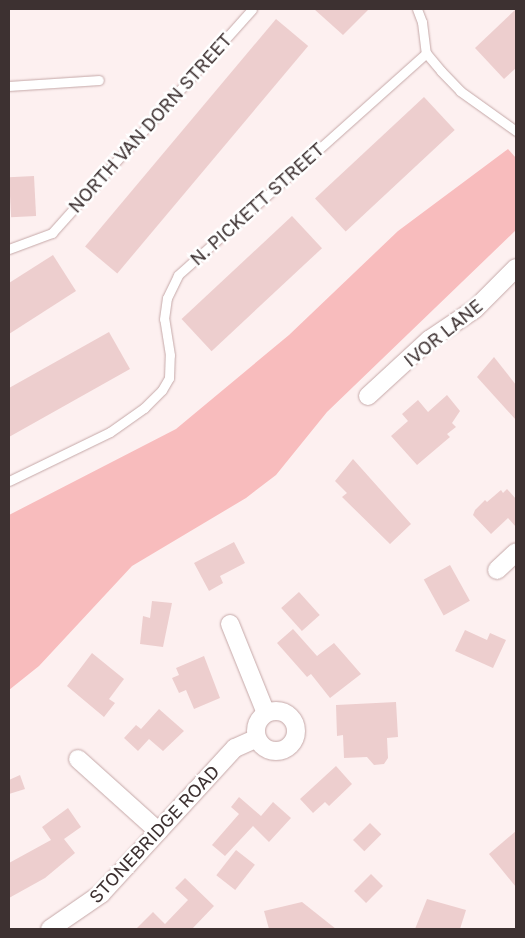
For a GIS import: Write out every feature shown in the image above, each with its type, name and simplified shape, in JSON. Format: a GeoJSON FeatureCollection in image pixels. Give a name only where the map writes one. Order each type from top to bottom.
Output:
{"type":"FeatureCollection","features":[{"type":"Feature","properties":{"kind":"street","name":"IVOR LANE"},"geometry":{"type":"LineString","coordinates":[[368,396],[429,340],[476,309],[516,268]]}},
{"type":"Feature","properties":{"kind":"street"},"geometry":{"type":"LineString","coordinates":[[497,570],[516,552]]}},
{"type":"Feature","properties":{"kind":"street"},"geometry":{"type":"LineString","coordinates":[[230,624],[266,713]]}},
{"type":"Feature","properties":{"kind":"street"},"geometry":{"type":"LineString","coordinates":[[266,713],[283,713],[292,719],[297,729],[295,739],[287,749],[277,752],[256,739],[255,726],[266,713]]}},
{"type":"Feature","properties":{"kind":"street","name":"STONEBRIDGE ROAD"},"geometry":{"type":"LineString","coordinates":[[50,929],[101,894],[236,748],[256,739]]}},
{"type":"Feature","properties":{"kind":"street"},"geometry":{"type":"LineString","coordinates":[[78,759],[158,831]]}},
{"type":"Feature","properties":{"kind":"lane","name":"NORTH VAN DORN STREET"},"geometry":{"type":"LineString","coordinates":[[9,249],[47,236],[96,186],[252,9]]}},
{"type":"Feature","properties":{"kind":"lane"},"geometry":{"type":"LineString","coordinates":[[417,9],[422,22],[426,53],[460,91],[516,131]]}},
{"type":"Feature","properties":{"kind":"lane","name":"N. PICKETT STREET"},"geometry":{"type":"LineString","coordinates":[[9,481],[110,432],[144,408],[162,390],[169,378],[170,363],[164,319],[167,298],[178,275],[426,53]]}},
{"type":"Feature","properties":{"kind":"lane"},"geometry":{"type":"LineString","coordinates":[[9,86],[99,80]]}},
{"type":"Feature","properties":{"kind":"shaded area"},"geometry":{"type":"Polygon","coordinates":[[[508,149],[516,158],[516,230],[327,412],[276,475],[246,498],[132,566],[39,666],[9,690],[9,515],[176,429],[289,335],[398,231],[508,149]]]}},
{"type":"Feature","properties":{"kind":"building"},"geometry":{"type":"Polygon","coordinates":[[[314,9],[369,9],[343,35],[314,9]]]}},
{"type":"Feature","properties":{"kind":"building"},"geometry":{"type":"Polygon","coordinates":[[[516,9],[516,68],[504,79],[475,48],[516,9]]]}},
{"type":"Feature","properties":{"kind":"building"},"geometry":{"type":"Polygon","coordinates":[[[276,19],[308,46],[117,274],[85,247],[276,19]]]}},
{"type":"Feature","properties":{"kind":"building"},"geometry":{"type":"Polygon","coordinates":[[[424,97],[455,130],[346,232],[315,199],[424,97]]]}},
{"type":"Feature","properties":{"kind":"building"},"geometry":{"type":"Polygon","coordinates":[[[34,176],[36,216],[11,217],[9,177],[34,176]]]}},
{"type":"Feature","properties":{"kind":"building"},"geometry":{"type":"Polygon","coordinates":[[[292,216],[322,248],[212,351],[182,319],[292,216]]]}},
{"type":"Feature","properties":{"kind":"building"},"geometry":{"type":"Polygon","coordinates":[[[53,255],[76,291],[9,334],[9,283],[53,255]]]}},
{"type":"Feature","properties":{"kind":"building"},"geometry":{"type":"Polygon","coordinates":[[[109,332],[130,369],[9,437],[9,388],[109,332]]]}},
{"type":"Feature","properties":{"kind":"building"},"geometry":{"type":"Polygon","coordinates":[[[494,357],[516,385],[516,420],[477,377],[494,357]]]}},
{"type":"Feature","properties":{"kind":"building"},"geometry":{"type":"Polygon","coordinates":[[[447,395],[460,411],[452,423],[456,427],[447,434],[450,437],[417,465],[391,436],[408,421],[402,414],[418,400],[428,412],[447,395]]]}},
{"type":"Feature","properties":{"kind":"building"},"geometry":{"type":"Polygon","coordinates":[[[353,459],[411,524],[390,544],[342,497],[347,493],[335,481],[353,459]]]}},
{"type":"Feature","properties":{"kind":"building"},"geometry":{"type":"Polygon","coordinates":[[[507,489],[516,499],[516,527],[508,518],[491,534],[473,515],[475,510],[485,500],[487,502],[501,490],[503,493],[507,489]]]}},
{"type":"Feature","properties":{"kind":"building"},"geometry":{"type":"Polygon","coordinates":[[[234,542],[245,563],[220,576],[223,583],[209,591],[194,563],[234,542]]]}},
{"type":"Feature","properties":{"kind":"building"},"geometry":{"type":"Polygon","coordinates":[[[450,565],[470,601],[444,615],[424,580],[450,565]]]}},
{"type":"Feature","properties":{"kind":"building"},"geometry":{"type":"Polygon","coordinates":[[[299,592],[320,615],[302,631],[281,608],[299,592]]]}},
{"type":"Feature","properties":{"kind":"building"},"geometry":{"type":"Polygon","coordinates":[[[152,601],[172,603],[163,647],[140,644],[143,616],[150,618],[152,601]]]}},
{"type":"Feature","properties":{"kind":"building"},"geometry":{"type":"Polygon","coordinates":[[[293,629],[317,656],[334,643],[361,674],[330,698],[311,674],[307,677],[277,643],[293,629]]]}},
{"type":"Feature","properties":{"kind":"building"},"geometry":{"type":"Polygon","coordinates":[[[465,630],[487,640],[490,633],[506,640],[493,668],[455,651],[465,630]]]}},
{"type":"Feature","properties":{"kind":"building"},"geometry":{"type":"Polygon","coordinates":[[[92,653],[124,679],[109,699],[115,703],[104,717],[67,686],[92,653]]]}},
{"type":"Feature","properties":{"kind":"building"},"geometry":{"type":"Polygon","coordinates":[[[204,656],[220,698],[194,709],[186,690],[179,693],[172,678],[179,675],[176,668],[204,656]]]}},
{"type":"Feature","properties":{"kind":"building"},"geometry":{"type":"Polygon","coordinates":[[[396,702],[398,737],[387,738],[388,758],[384,764],[374,765],[367,757],[344,758],[343,735],[337,736],[336,705],[396,702]]]}},
{"type":"Feature","properties":{"kind":"building"},"geometry":{"type":"Polygon","coordinates":[[[159,709],[184,731],[163,751],[149,739],[138,751],[124,738],[136,725],[141,729],[159,709]]]}},
{"type":"Feature","properties":{"kind":"building"},"geometry":{"type":"Polygon","coordinates":[[[336,766],[352,784],[329,806],[325,802],[313,813],[300,799],[336,766]]]}},
{"type":"Feature","properties":{"kind":"building"},"geometry":{"type":"Polygon","coordinates":[[[20,775],[25,789],[9,794],[9,780],[20,775]]]}},
{"type":"Feature","properties":{"kind":"building"},"geometry":{"type":"Polygon","coordinates":[[[239,797],[261,816],[273,802],[291,818],[269,842],[253,826],[225,856],[212,845],[239,814],[231,807],[239,797]]]}},
{"type":"Feature","properties":{"kind":"building"},"geometry":{"type":"Polygon","coordinates":[[[68,808],[81,827],[64,839],[75,853],[45,878],[9,898],[9,863],[51,840],[42,827],[68,808]]]}},
{"type":"Feature","properties":{"kind":"building"},"geometry":{"type":"Polygon","coordinates":[[[370,823],[381,834],[364,851],[353,840],[370,823]]]}},
{"type":"Feature","properties":{"kind":"building"},"geometry":{"type":"Polygon","coordinates":[[[516,831],[516,887],[489,854],[516,831]]]}},
{"type":"Feature","properties":{"kind":"building"},"geometry":{"type":"Polygon","coordinates":[[[236,850],[255,865],[235,890],[216,875],[236,850]]]}},
{"type":"Feature","properties":{"kind":"building"},"geometry":{"type":"Polygon","coordinates":[[[371,874],[383,886],[366,903],[354,891],[371,874]]]}},
{"type":"Feature","properties":{"kind":"building"},"geometry":{"type":"Polygon","coordinates":[[[185,878],[214,906],[192,929],[136,929],[153,912],[165,924],[188,900],[175,888],[185,878]]]}},
{"type":"Feature","properties":{"kind":"building"},"geometry":{"type":"Polygon","coordinates":[[[427,899],[466,910],[460,929],[415,929],[427,899]]]}},
{"type":"Feature","properties":{"kind":"building"},"geometry":{"type":"Polygon","coordinates":[[[302,902],[336,929],[269,929],[264,911],[302,902]]]}}]}
